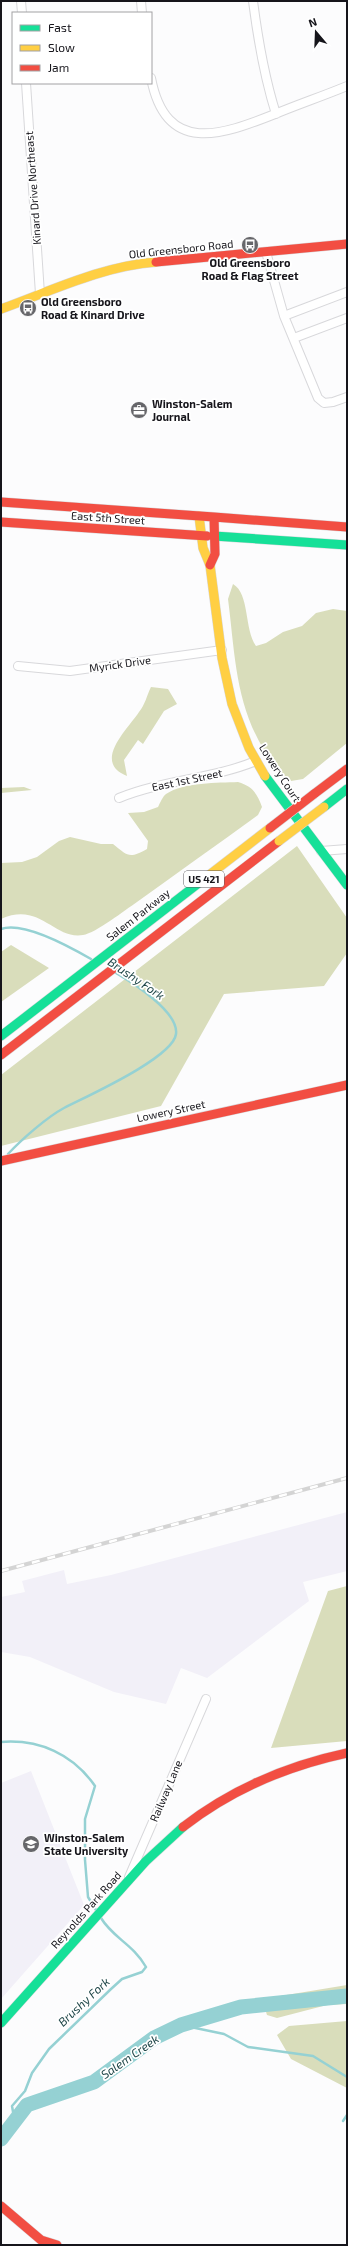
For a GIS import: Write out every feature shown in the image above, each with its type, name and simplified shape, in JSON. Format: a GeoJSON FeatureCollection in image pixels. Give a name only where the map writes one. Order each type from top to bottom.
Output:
{"type":"FeatureCollection","features":[{"type":"Feature","properties":{"kind":"main road","name":"Old Greensboro Road"},"geometry":{"type":"LineString","coordinates":[[1,309],[93,275],[140,264],[347,244]]}},
{"type":"Feature","properties":{"kind":"main road","name":"East 5th Street"},"geometry":{"type":"LineString","coordinates":[[1,502],[347,527]]}},
{"type":"Feature","properties":{"kind":"main road","name":"Lowery Court"},"geometry":{"type":"LineString","coordinates":[[199,516],[200,537],[204,555],[210,565],[222,650],[232,702],[242,732],[256,761],[273,788],[347,885]]}},
{"type":"Feature","properties":{"kind":"main road","name":"Lowery Court"},"geometry":{"type":"LineString","coordinates":[[210,565],[215,554],[214,518]]}},
{"type":"Feature","properties":{"kind":"main road","name":"East 5th Street"},"geometry":{"type":"LineString","coordinates":[[1,522],[200,537],[214,536],[347,545]]}},
{"type":"Feature","properties":{"kind":"main road","name":"Salem Parkway"},"geometry":{"type":"LineString","coordinates":[[1,1036],[347,769]]}},
{"type":"Feature","properties":{"kind":"main road","name":"US 421"},"geometry":{"type":"LineString","coordinates":[[1,1055],[347,789]]}},
{"type":"Feature","properties":{"kind":"main road","name":"Lowery Street"},"geometry":{"type":"LineString","coordinates":[[1,1161],[347,1085]]}},
{"type":"Feature","properties":{"kind":"main road","name":"Reynolds Park Road"},"geometry":{"type":"LineString","coordinates":[[1,2023],[126,1883],[176,1832],[216,1803],[280,1770],[314,1760],[347,1753]]}},
{"type":"Feature","properties":{"kind":"main road"},"geometry":{"type":"LineString","coordinates":[[1,2206],[42,2243],[57,2245]]}},
{"type":"Feature","properties":{"kind":"street"},"geometry":{"type":"LineString","coordinates":[[22,1],[22,12]]}},
{"type":"Feature","properties":{"kind":"street"},"geometry":{"type":"LineString","coordinates":[[140,1],[142,12]]}},
{"type":"Feature","properties":{"kind":"street"},"geometry":{"type":"LineString","coordinates":[[253,1],[259,53],[276,114]]}},
{"type":"Feature","properties":{"kind":"street","name":"Kinard Drive Northeast"},"geometry":{"type":"LineString","coordinates":[[26,84],[40,294]]}},
{"type":"Feature","properties":{"kind":"street"},"geometry":{"type":"LineString","coordinates":[[152,84],[154,97],[169,119],[182,128],[202,135],[220,133],[243,127],[347,86]]}},
{"type":"Feature","properties":{"kind":"street"},"geometry":{"type":"LineString","coordinates":[[266,252],[284,316],[318,398],[324,403],[333,402],[347,397]]}},
{"type":"Feature","properties":{"kind":"street"},"geometry":{"type":"LineString","coordinates":[[284,316],[347,292]]}},
{"type":"Feature","properties":{"kind":"street"},"geometry":{"type":"LineString","coordinates":[[294,338],[347,318]]}},
{"type":"Feature","properties":{"kind":"street","name":"Myrick Drive"},"geometry":{"type":"LineString","coordinates":[[18,666],[70,671],[222,650]]}},
{"type":"Feature","properties":{"kind":"street","name":"East 1st Street"},"geometry":{"type":"LineString","coordinates":[[119,798],[149,788],[228,771],[256,761]]}},
{"type":"Feature","properties":{"kind":"street"},"geometry":{"type":"LineString","coordinates":[[321,850],[347,848]]}},
{"type":"Feature","properties":{"kind":"street","name":"Railway Lane"},"geometry":{"type":"LineString","coordinates":[[126,1883],[206,1699]]}},
{"type":"Feature","properties":{"kind":"shaded area"},"geometry":{"type":"Polygon","coordinates":[[[347,1512],[347,1571],[303,1582],[309,1601],[207,1678],[181,1668],[166,1704],[114,1692],[30,1657],[1,1652],[1,1597],[25,1592],[22,1581],[64,1570],[67,1584],[111,1575],[347,1512]]]}},
{"type":"Feature","properties":{"kind":"shaded area","name":"Winston-Salem State University"},"geometry":{"type":"Polygon","coordinates":[[[31,1771],[84,1905],[1,1999],[1,1783],[31,1771]]]}},
{"type":"Feature","properties":{"kind":"green space"},"geometry":{"type":"Polygon","coordinates":[[[233,584],[238,589],[245,604],[252,639],[256,646],[266,643],[283,632],[302,626],[316,613],[333,609],[347,611],[347,743],[303,779],[291,781],[282,774],[264,750],[254,732],[247,714],[238,677],[228,599],[233,584]]]}},
{"type":"Feature","properties":{"kind":"green space"},"geometry":{"type":"Polygon","coordinates":[[[151,687],[168,689],[177,704],[164,711],[143,744],[138,740],[124,760],[127,776],[117,770],[112,763],[112,754],[121,736],[143,706],[151,687]]]}},
{"type":"Feature","properties":{"kind":"green space"},"geometry":{"type":"Polygon","coordinates":[[[238,782],[250,788],[256,794],[262,807],[258,815],[103,926],[83,935],[73,935],[63,932],[36,917],[15,915],[1,919],[1,863],[22,862],[37,857],[59,841],[70,837],[101,844],[113,844],[129,855],[136,854],[147,849],[148,841],[128,813],[144,812],[158,807],[166,794],[182,787],[201,784],[238,782]]]}},
{"type":"Feature","properties":{"kind":"green space"},"geometry":{"type":"Polygon","coordinates":[[[24,787],[32,790],[1,793],[1,788],[24,787]]]}},
{"type":"Feature","properties":{"kind":"green space"},"geometry":{"type":"Polygon","coordinates":[[[297,846],[347,918],[347,953],[324,986],[224,994],[161,1106],[1,1146],[1,1075],[297,846]]]}},
{"type":"Feature","properties":{"kind":"green space"},"geometry":{"type":"Polygon","coordinates":[[[11,945],[49,968],[1,1002],[1,952],[11,945]]]}},
{"type":"Feature","properties":{"kind":"green space"},"geometry":{"type":"Polygon","coordinates":[[[347,1586],[347,1741],[271,1748],[328,1591],[347,1586]]]}},
{"type":"Feature","properties":{"kind":"green space"},"geometry":{"type":"Polygon","coordinates":[[[347,1985],[347,2004],[327,2005],[277,2018],[267,2015],[262,1999],[347,1985]]]}},
{"type":"Feature","properties":{"kind":"green space"},"geometry":{"type":"Polygon","coordinates":[[[347,2021],[347,2088],[291,2059],[277,2035],[289,2026],[347,2021]]]}},
{"type":"Feature","properties":{"kind":"waterway","name":"Brushy Fork"},"geometry":{"type":"LineString","coordinates":[[1,929],[22,929],[34,932],[91,959]]}},
{"type":"Feature","properties":{"kind":"waterway","name":"Brushy Fork"},"geometry":{"type":"LineString","coordinates":[[8,1154],[34,1129],[57,1112],[127,1076],[145,1065],[171,1044],[176,1034],[175,1025],[170,1017],[154,999],[116,973]]}},
{"type":"Feature","properties":{"kind":"waterway","name":"Brushy Fork"},"geometry":{"type":"LineString","coordinates":[[1,1742],[29,1743],[54,1751],[66,1757],[76,1765],[95,1786],[85,1819],[85,1860],[88,1897],[96,1910]]}},
{"type":"Feature","properties":{"kind":"waterway","name":"Brushy Fork"},"geometry":{"type":"LineString","coordinates":[[15,2123],[12,2106],[25,2091],[32,2073],[49,2049],[122,1979],[142,1972],[146,1967],[135,1952],[111,1931],[101,1918]]}},
{"type":"Feature","properties":{"kind":"waterway","name":"Salem Creek"},"geometry":{"type":"LineString","coordinates":[[1,2139],[27,2105],[94,2082],[154,2038],[181,2025],[241,2007],[347,1996]]}},
{"type":"Feature","properties":{"kind":"waterway"},"geometry":{"type":"LineString","coordinates":[[181,2025],[224,2034],[248,2047],[313,2056],[347,2077]]}},
{"type":"Feature","properties":{"kind":"waterway"},"geometry":{"type":"LineString","coordinates":[[343,2121],[347,2115]]}},
{"type":"Feature","properties":{"kind":"railway"},"geometry":{"type":"LineString","coordinates":[[1,1571],[347,1478]]}},
{"type":"Feature","properties":{"kind":"traffic: fast"},"geometry":{"type":"LineString","coordinates":[[214,536],[347,545]]}},
{"type":"Feature","properties":{"kind":"traffic: fast"},"geometry":{"type":"LineString","coordinates":[[265,776],[347,885]]}},
{"type":"Feature","properties":{"kind":"traffic: fast"},"geometry":{"type":"LineString","coordinates":[[324,807],[347,789]]}},
{"type":"Feature","properties":{"kind":"traffic: fast"},"geometry":{"type":"LineString","coordinates":[[1,1036],[204,879]]}},
{"type":"Feature","properties":{"kind":"traffic: fast"},"geometry":{"type":"LineString","coordinates":[[1,2023],[146,1861],[183,1827]]}},
{"type":"Feature","properties":{"kind":"traffic: slow"},"geometry":{"type":"LineString","coordinates":[[1,309],[96,274],[116,268],[156,262]]}},
{"type":"Feature","properties":{"kind":"traffic: slow"},"geometry":{"type":"LineString","coordinates":[[199,516],[203,548],[210,565],[222,658],[232,704],[249,748],[265,776]]}},
{"type":"Feature","properties":{"kind":"traffic: slow"},"geometry":{"type":"LineString","coordinates":[[279,841],[324,807]]}},
{"type":"Feature","properties":{"kind":"traffic: slow"},"geometry":{"type":"LineString","coordinates":[[204,879],[270,828]]}},
{"type":"Feature","properties":{"kind":"traffic: jam"},"geometry":{"type":"LineString","coordinates":[[156,262],[347,244]]}},
{"type":"Feature","properties":{"kind":"traffic: jam"},"geometry":{"type":"LineString","coordinates":[[1,502],[214,517],[215,554],[210,565]]}},
{"type":"Feature","properties":{"kind":"traffic: jam"},"geometry":{"type":"LineString","coordinates":[[214,517],[347,527]]}},
{"type":"Feature","properties":{"kind":"traffic: jam"},"geometry":{"type":"LineString","coordinates":[[1,522],[207,536]]}},
{"type":"Feature","properties":{"kind":"traffic: jam"},"geometry":{"type":"LineString","coordinates":[[314,794],[347,769]]}},
{"type":"Feature","properties":{"kind":"traffic: jam"},"geometry":{"type":"LineString","coordinates":[[270,828],[314,794]]}},
{"type":"Feature","properties":{"kind":"traffic: jam"},"geometry":{"type":"LineString","coordinates":[[1,1055],[279,841]]}},
{"type":"Feature","properties":{"kind":"traffic: jam"},"geometry":{"type":"LineString","coordinates":[[1,1161],[347,1085]]}},
{"type":"Feature","properties":{"kind":"traffic: jam"},"geometry":{"type":"LineString","coordinates":[[183,1827],[202,1813],[240,1790],[281,1772],[324,1758],[347,1753]]}},
{"type":"Feature","properties":{"kind":"traffic: jam"},"geometry":{"type":"LineString","coordinates":[[1,2206],[41,2240],[57,2245]]}},
{"type":"Feature","properties":{"kind":"place","name":"Old Greensboro Road & Flag Street"},"geometry":{"type":"Point","coordinates":[250,245]}},
{"type":"Feature","properties":{"kind":"place","name":"Old Greensboro Road & Kinard Drive"},"geometry":{"type":"Point","coordinates":[28,308]}},
{"type":"Feature","properties":{"kind":"place","name":"Winston-Salem Journal"},"geometry":{"type":"Point","coordinates":[139,410]}},
{"type":"Feature","properties":{"kind":"place","name":"Winston-Salem State University"},"geometry":{"type":"Point","coordinates":[31,1844]}}]}
